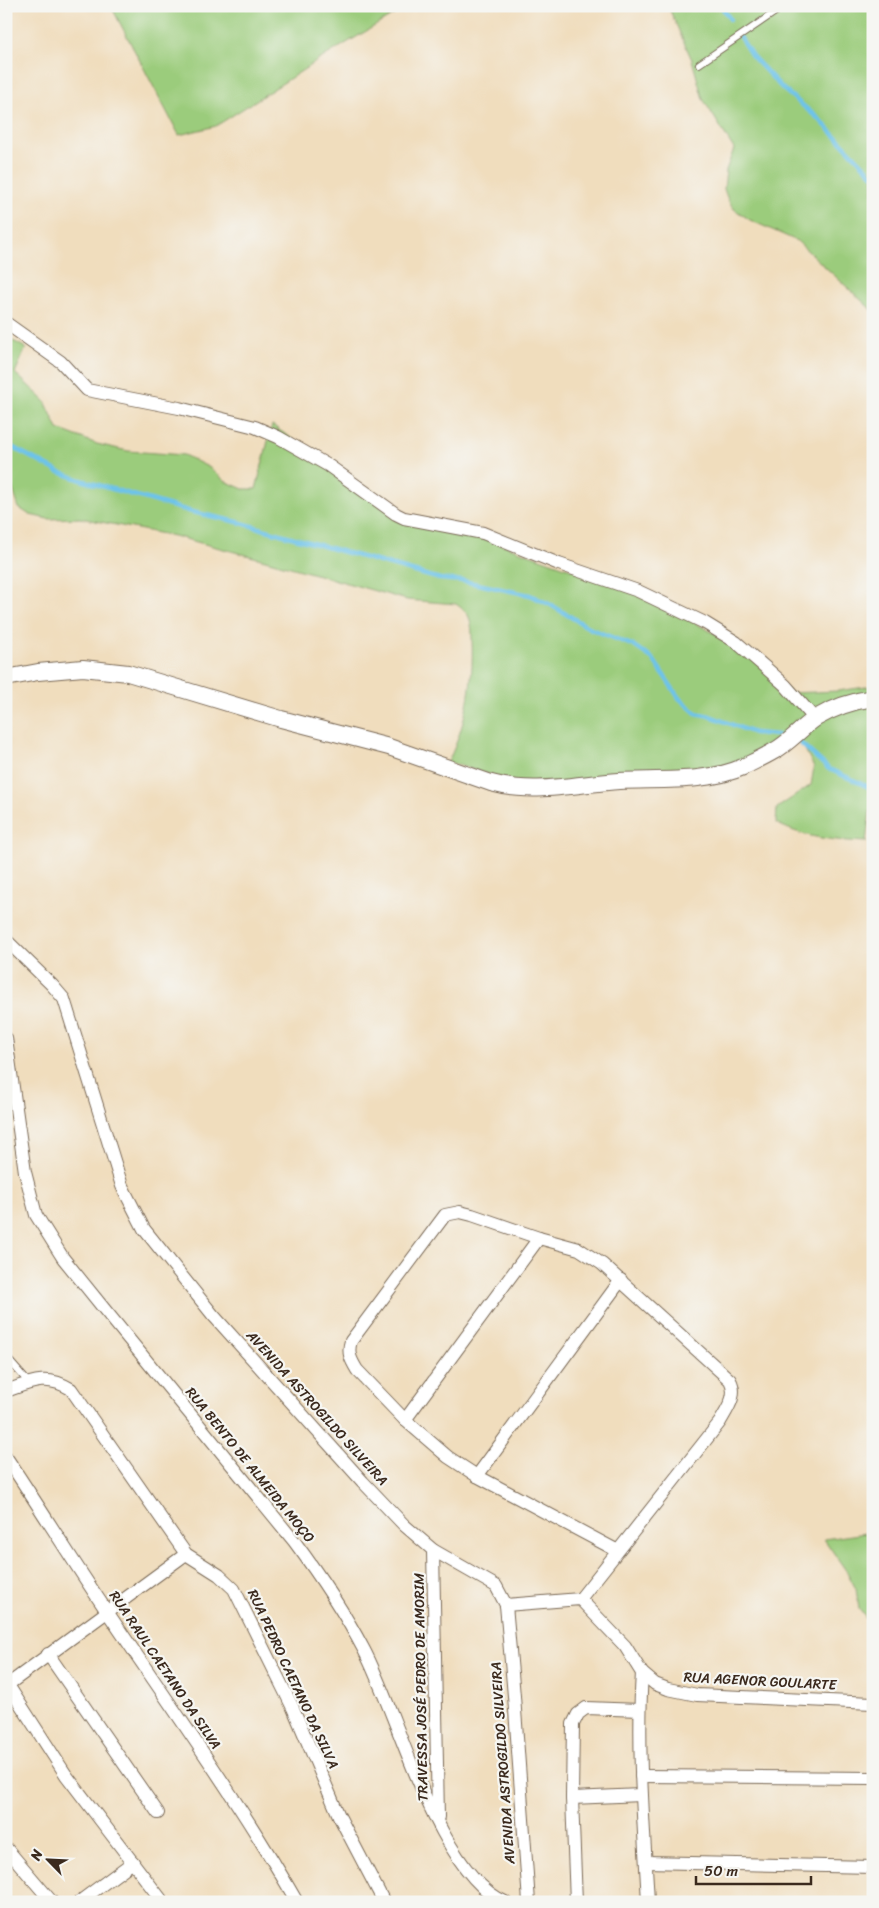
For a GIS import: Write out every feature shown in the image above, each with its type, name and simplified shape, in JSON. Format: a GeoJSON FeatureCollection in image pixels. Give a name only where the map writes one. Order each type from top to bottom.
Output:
{"type":"FeatureCollection","features":[{"type":"Feature","properties":{"kind":"street"},"geometry":{"type":"LineString","coordinates":[[6,323],[61,362],[88,390],[180,408],[255,427],[278,437],[329,466],[404,518],[483,533],[560,564],[638,590],[698,619],[736,642],[785,685],[815,719]]}},
{"type":"Feature","properties":{"kind":"street"},"geometry":{"type":"LineString","coordinates":[[6,678],[38,672],[83,668],[128,672],[281,719],[389,747],[491,783],[520,789],[710,776],[741,768],[775,751],[815,719],[845,705],[873,698]]}},
{"type":"Feature","properties":{"kind":"street","name":"AVENIDA ASTROGILDO SILVEIRA"},"geometry":{"type":"LineString","coordinates":[[6,940],[52,984],[64,999],[122,1186],[144,1229],[213,1315],[363,1482],[410,1531],[433,1550],[496,1586],[506,1605],[529,1902]]}},
{"type":"Feature","properties":{"kind":"street","name":"RUA BENTO DE ALMEIDA MOÇO"},"geometry":{"type":"LineString","coordinates":[[6,1038],[10,1085],[25,1172],[36,1215],[63,1258],[270,1511],[317,1572],[372,1666],[438,1824],[467,1873],[505,1902]]}},
{"type":"Feature","properties":{"kind":"street"},"geometry":{"type":"LineString","coordinates":[[506,1605],[580,1599],[618,1551],[720,1422],[734,1394],[734,1387],[730,1380],[621,1280],[602,1264],[579,1250],[472,1215],[460,1212],[445,1215],[351,1341],[348,1348],[349,1355],[357,1370],[405,1420],[448,1457],[478,1476],[618,1551]]}},
{"type":"Feature","properties":{"kind":"street"},"geometry":{"type":"LineString","coordinates":[[405,1420],[539,1238]]}},
{"type":"Feature","properties":{"kind":"street"},"geometry":{"type":"LineString","coordinates":[[478,1476],[621,1280]]}},
{"type":"Feature","properties":{"kind":"street","name":"RUA PEDRO CAETANO DA SILVA"},"geometry":{"type":"LineString","coordinates":[[30,1382],[50,1380],[71,1388],[186,1554],[219,1574],[234,1589],[293,1708],[339,1816],[384,1902]]}},
{"type":"Feature","properties":{"kind":"street"},"geometry":{"type":"LineString","coordinates":[[6,1391],[30,1382]]}},
{"type":"Feature","properties":{"kind":"street","name":"RUA RAUL CAETANO DA SILVA"},"geometry":{"type":"LineString","coordinates":[[6,1457],[107,1612],[268,1851],[297,1902]]}},
{"type":"Feature","properties":{"kind":"street","name":"TRAVESSA JOSÉ PEDRO DE AMORIM"},"geometry":{"type":"LineString","coordinates":[[433,1550],[438,1824]]}},
{"type":"Feature","properties":{"kind":"street"},"geometry":{"type":"LineString","coordinates":[[163,1902],[66,1775],[7,1684],[186,1554]]}},
{"type":"Feature","properties":{"kind":"street","name":"RUA AGENOR GOULARTE"},"geometry":{"type":"LineString","coordinates":[[580,1599],[625,1646],[642,1673],[655,1684],[682,1693],[873,1703]]}},
{"type":"Feature","properties":{"kind":"street"},"geometry":{"type":"LineString","coordinates":[[48,1654],[158,1813]]}},
{"type":"Feature","properties":{"kind":"street"},"geometry":{"type":"LineString","coordinates":[[642,1673],[640,1710],[641,1795],[648,1902]]}},
{"type":"Feature","properties":{"kind":"street"},"geometry":{"type":"LineString","coordinates":[[576,1902],[572,1798],[574,1724],[578,1714],[586,1708],[640,1710]]}},
{"type":"Feature","properties":{"kind":"street"},"geometry":{"type":"LineString","coordinates":[[641,1776],[873,1778]]}},
{"type":"Feature","properties":{"kind":"street"},"geometry":{"type":"LineString","coordinates":[[572,1798],[641,1795]]}},
{"type":"Feature","properties":{"kind":"street"},"geometry":{"type":"LineString","coordinates":[[6,1848],[52,1902]]}},
{"type":"Feature","properties":{"kind":"street"},"geometry":{"type":"LineString","coordinates":[[79,1902],[134,1862]]}},
{"type":"Feature","properties":{"kind":"street"},"geometry":{"type":"LineString","coordinates":[[646,1862],[873,1867]]}},
{"type":"Feature","properties":{"kind":"lane"},"geometry":{"type":"LineString","coordinates":[[699,64],[784,6]]}},
{"type":"Feature","properties":{"kind":"lane"},"geometry":{"type":"LineString","coordinates":[[6,1357],[30,1382]]}},
{"type":"Feature","properties":{"kind":"green space"},"geometry":{"type":"Polygon","coordinates":[[[111,6],[408,6],[325,56],[216,126],[179,135],[111,6]]]}},
{"type":"Feature","properties":{"kind":"green space"},"geometry":{"type":"Polygon","coordinates":[[[668,6],[873,6],[873,311],[797,241],[750,220],[734,209],[724,189],[726,170],[734,149],[703,99],[692,60],[668,6]]]}},
{"type":"Feature","properties":{"kind":"green space"},"geometry":{"type":"Polygon","coordinates":[[[6,337],[26,348],[15,373],[45,401],[58,429],[97,444],[128,451],[184,455],[210,468],[225,481],[243,489],[256,489],[272,425],[406,518],[492,541],[644,595],[741,648],[791,693],[838,691],[873,686],[873,810],[870,811],[866,842],[809,836],[776,823],[777,808],[811,785],[814,767],[797,734],[728,773],[531,787],[448,762],[460,733],[468,703],[472,672],[472,631],[468,615],[464,610],[456,604],[407,600],[174,536],[80,518],[48,519],[30,515],[19,508],[6,469],[6,337]]]}},
{"type":"Feature","properties":{"kind":"green space"},"geometry":{"type":"Polygon","coordinates":[[[873,1532],[873,1628],[859,1609],[856,1589],[847,1572],[824,1539],[873,1532]]]}},
{"type":"Feature","properties":{"kind":"waterway"},"geometry":{"type":"LineString","coordinates":[[721,6],[730,19]]}},
{"type":"Feature","properties":{"kind":"waterway"},"geometry":{"type":"LineString","coordinates":[[740,37],[752,56],[783,89],[820,120],[873,175]]}},
{"type":"Feature","properties":{"kind":"waterway"},"geometry":{"type":"LineString","coordinates":[[6,444],[59,472],[192,512],[238,522],[440,579],[463,581],[530,595],[591,629],[634,646],[653,659],[679,698],[696,713],[710,716],[754,733],[777,735]]}},
{"type":"Feature","properties":{"kind":"waterway"},"geometry":{"type":"LineString","coordinates":[[797,740],[829,769],[873,789]]}}]}
